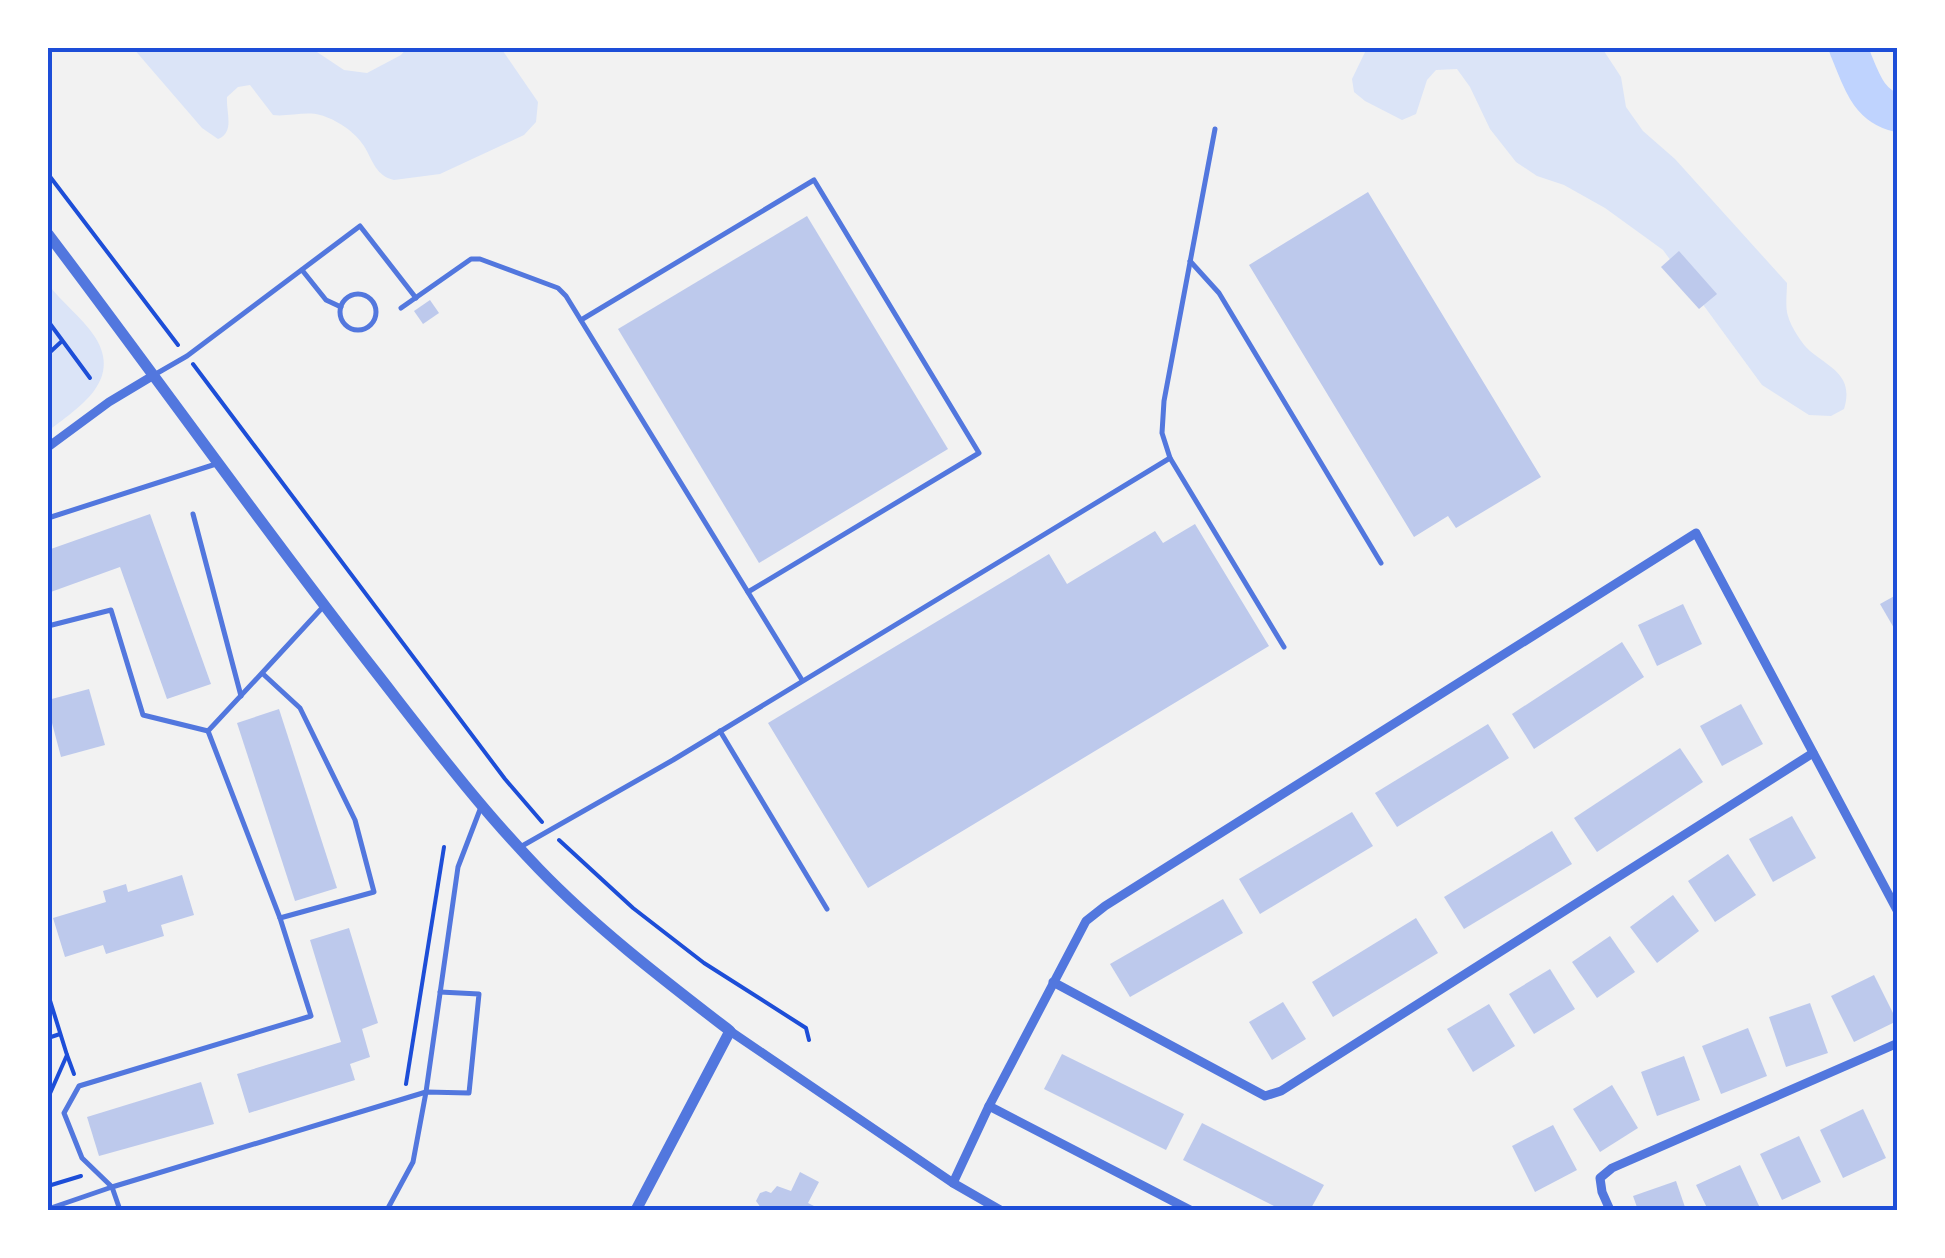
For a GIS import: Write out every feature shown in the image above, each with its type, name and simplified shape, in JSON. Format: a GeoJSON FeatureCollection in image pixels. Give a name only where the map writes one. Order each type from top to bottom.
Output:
{"type":"FeatureCollection","features":[{"type":"Feature","properties":{"kind":"street"},"geometry":{"type":"LineString","coordinates":[[48,234],[324,606],[481,807],[558,888],[730,1030],[953,1183],[1000,1210]]}},
{"type":"Feature","properties":{"kind":"street"},"geometry":{"type":"LineString","coordinates":[[48,447],[154,375]]}},
{"type":"Feature","properties":{"kind":"street"},"geometry":{"type":"LineString","coordinates":[[953,1183],[1086,921],[1696,533],[1898,912]]}},
{"type":"Feature","properties":{"kind":"street"},"geometry":{"type":"LineString","coordinates":[[1053,982],[1264,1096],[1280,1091],[1812,752]]}},
{"type":"Feature","properties":{"kind":"street"},"geometry":{"type":"LineString","coordinates":[[636,1210],[730,1030]]}},
{"type":"Feature","properties":{"kind":"street"},"geometry":{"type":"LineString","coordinates":[[1610,1210],[1600,1178],[1612,1168],[1898,1043]]}},
{"type":"Feature","properties":{"kind":"street"},"geometry":{"type":"LineString","coordinates":[[989,1106],[1190,1210]]}},
{"type":"Feature","properties":{"kind":"lane"},"geometry":{"type":"LineString","coordinates":[[1215,129],[1164,400],[1162,433],[1170,458],[1284,646]]}},
{"type":"Feature","properties":{"kind":"lane"},"geometry":{"type":"LineString","coordinates":[[581,320],[814,180],[979,453],[748,592]]}},
{"type":"Feature","properties":{"kind":"lane"},"geometry":{"type":"LineString","coordinates":[[154,375],[187,356],[360,226],[416,298]]}},
{"type":"Feature","properties":{"kind":"lane"},"geometry":{"type":"LineString","coordinates":[[402,308],[466,261],[480,260],[558,288],[802,680]]}},
{"type":"Feature","properties":{"kind":"lane"},"geometry":{"type":"LineString","coordinates":[[1190,261],[1219,292],[1380,563]]}},
{"type":"Feature","properties":{"kind":"lane"},"geometry":{"type":"LineString","coordinates":[[302,270],[326,300],[341,307]]}},
{"type":"Feature","properties":{"kind":"lane"},"geometry":{"type":"LineString","coordinates":[[364,295],[376,306],[376,318],[370,327],[353,330],[341,318],[341,307],[347,298],[364,295]]}},
{"type":"Feature","properties":{"kind":"lane"},"geometry":{"type":"LineString","coordinates":[[519,848],[1170,458]]}},
{"type":"Feature","properties":{"kind":"lane"},"geometry":{"type":"LineString","coordinates":[[48,518],[219,464]]}},
{"type":"Feature","properties":{"kind":"lane"},"geometry":{"type":"LineString","coordinates":[[193,514],[241,696]]}},
{"type":"Feature","properties":{"kind":"lane"},"geometry":{"type":"LineString","coordinates":[[208,731],[324,606]]}},
{"type":"Feature","properties":{"kind":"lane"},"geometry":{"type":"LineString","coordinates":[[48,626],[111,610],[144,715],[208,731]]}},
{"type":"Feature","properties":{"kind":"lane"},"geometry":{"type":"LineString","coordinates":[[262,673],[300,708],[355,820],[374,892],[280,918]]}},
{"type":"Feature","properties":{"kind":"lane"},"geometry":{"type":"LineString","coordinates":[[120,1210],[112,1187],[82,1158],[64,1113],[78,1086],[311,1016],[280,918],[208,731]]}},
{"type":"Feature","properties":{"kind":"lane"},"geometry":{"type":"LineString","coordinates":[[720,731],[827,909]]}},
{"type":"Feature","properties":{"kind":"lane"},"geometry":{"type":"LineString","coordinates":[[386,1210],[413,1162],[458,867],[481,807]]}},
{"type":"Feature","properties":{"kind":"lane"},"geometry":{"type":"LineString","coordinates":[[48,1210],[426,1092],[469,1093],[480,994],[440,992]]}},
{"type":"Feature","properties":{"kind":"path"},"geometry":{"type":"LineString","coordinates":[[48,174],[504,779],[574,856],[633,908],[704,963],[806,1028],[809,1040]]}},
{"type":"Feature","properties":{"kind":"path"},"geometry":{"type":"LineString","coordinates":[[48,321],[90,378]]}},
{"type":"Feature","properties":{"kind":"path"},"geometry":{"type":"LineString","coordinates":[[48,354],[63,340]]}},
{"type":"Feature","properties":{"kind":"path"},"geometry":{"type":"LineString","coordinates":[[403,1099],[444,847]]}},
{"type":"Feature","properties":{"kind":"path"},"geometry":{"type":"LineString","coordinates":[[48,994],[78,1086]]}},
{"type":"Feature","properties":{"kind":"path"},"geometry":{"type":"LineString","coordinates":[[48,1038],[60,1034]]}},
{"type":"Feature","properties":{"kind":"path"},"geometry":{"type":"LineString","coordinates":[[48,1098],[67,1055]]}},
{"type":"Feature","properties":{"kind":"path"},"geometry":{"type":"LineString","coordinates":[[48,1186],[97,1171]]}},
{"type":"Feature","properties":{"kind":"shaded area"},"geometry":{"type":"Polygon","coordinates":[[[133,48],[311,48],[344,70],[367,73],[407,48],[496,48],[503,51],[538,102],[536,122],[524,135],[440,174],[394,180],[379,171],[360,141],[345,127],[315,114],[273,115],[250,85],[238,87],[227,97],[228,127],[218,139],[202,128],[133,48]]]}},
{"type":"Feature","properties":{"kind":"shaded area"},"geometry":{"type":"Polygon","coordinates":[[[1367,48],[1602,48],[1621,77],[1626,107],[1643,131],[1675,159],[1787,283],[1792,325],[1807,348],[1839,374],[1846,389],[1844,409],[1831,416],[1809,415],[1762,385],[1663,250],[1605,208],[1516,162],[1490,129],[1457,69],[1436,70],[1427,80],[1416,114],[1402,120],[1365,101],[1354,92],[1352,79],[1367,48]]]}},
{"type":"Feature","properties":{"kind":"shaded area"},"geometry":{"type":"Polygon","coordinates":[[[48,284],[95,337],[104,367],[93,392],[48,431],[48,284]]]}},
{"type":"Feature","properties":{"kind":"building"},"geometry":{"type":"Polygon","coordinates":[[[1368,192],[1541,477],[1456,528],[1448,516],[1414,537],[1249,265],[1368,192]]]}},
{"type":"Feature","properties":{"kind":"building"},"geometry":{"type":"Polygon","coordinates":[[[807,216],[948,449],[759,563],[618,329],[807,216]]]}},
{"type":"Feature","properties":{"kind":"building"},"geometry":{"type":"Polygon","coordinates":[[[1679,251],[1717,294],[1699,309],[1661,267],[1679,251]]]}},
{"type":"Feature","properties":{"kind":"building"},"geometry":{"type":"Polygon","coordinates":[[[430,300],[439,313],[423,324],[414,311],[430,300]]]}},
{"type":"Feature","properties":{"kind":"building"},"geometry":{"type":"Polygon","coordinates":[[[150,514],[211,684],[167,699],[120,567],[48,593],[48,550],[150,514]]]}},
{"type":"Feature","properties":{"kind":"building"},"geometry":{"type":"Polygon","coordinates":[[[1195,524],[1269,646],[868,888],[768,723],[1049,554],[1067,584],[1155,531],[1163,543],[1195,524]]]}},
{"type":"Feature","properties":{"kind":"building"},"geometry":{"type":"Polygon","coordinates":[[[1898,594],[1898,635],[1880,604],[1898,594]]]}},
{"type":"Feature","properties":{"kind":"building"},"geometry":{"type":"Polygon","coordinates":[[[1683,604],[1702,644],[1657,666],[1638,625],[1683,604]]]}},
{"type":"Feature","properties":{"kind":"building"},"geometry":{"type":"Polygon","coordinates":[[[1622,642],[1644,677],[1534,749],[1512,714],[1622,642]]]}},
{"type":"Feature","properties":{"kind":"building"},"geometry":{"type":"Polygon","coordinates":[[[89,689],[105,745],[61,757],[48,700],[89,689]]]}},
{"type":"Feature","properties":{"kind":"building"},"geometry":{"type":"Polygon","coordinates":[[[1741,704],[1763,744],[1722,766],[1700,726],[1741,704]]]}},
{"type":"Feature","properties":{"kind":"building"},"geometry":{"type":"Polygon","coordinates":[[[279,709],[337,888],[295,901],[237,723],[279,709]]]}},
{"type":"Feature","properties":{"kind":"building"},"geometry":{"type":"Polygon","coordinates":[[[1488,724],[1509,758],[1397,827],[1375,793],[1488,724]]]}},
{"type":"Feature","properties":{"kind":"building"},"geometry":{"type":"Polygon","coordinates":[[[1680,748],[1703,782],[1597,852],[1574,818],[1680,748]]]}},
{"type":"Feature","properties":{"kind":"building"},"geometry":{"type":"Polygon","coordinates":[[[1352,812],[1373,846],[1260,914],[1239,879],[1352,812]]]}},
{"type":"Feature","properties":{"kind":"building"},"geometry":{"type":"Polygon","coordinates":[[[1792,816],[1816,858],[1773,882],[1749,839],[1792,816]]]}},
{"type":"Feature","properties":{"kind":"building"},"geometry":{"type":"Polygon","coordinates":[[[1552,831],[1572,864],[1464,929],[1444,897],[1552,831]]]}},
{"type":"Feature","properties":{"kind":"building"},"geometry":{"type":"Polygon","coordinates":[[[1728,854],[1756,895],[1715,922],[1688,881],[1728,854]]]}},
{"type":"Feature","properties":{"kind":"building"},"geometry":{"type":"Polygon","coordinates":[[[182,875],[194,915],[161,925],[164,936],[106,954],[103,945],[65,957],[53,918],[106,902],[103,891],[126,884],[128,892],[182,875]]]}},
{"type":"Feature","properties":{"kind":"building"},"geometry":{"type":"Polygon","coordinates":[[[1673,895],[1699,931],[1657,963],[1630,927],[1673,895]]]}},
{"type":"Feature","properties":{"kind":"building"},"geometry":{"type":"Polygon","coordinates":[[[1223,899],[1243,933],[1130,997],[1110,964],[1223,899]]]}},
{"type":"Feature","properties":{"kind":"building"},"geometry":{"type":"Polygon","coordinates":[[[1416,918],[1438,953],[1333,1017],[1312,982],[1416,918]]]}},
{"type":"Feature","properties":{"kind":"building"},"geometry":{"type":"Polygon","coordinates":[[[349,928],[378,1023],[362,1029],[370,1057],[350,1064],[355,1080],[249,1113],[237,1074],[341,1042],[310,940],[349,928]]]}},
{"type":"Feature","properties":{"kind":"building"},"geometry":{"type":"Polygon","coordinates":[[[1610,936],[1635,972],[1597,998],[1572,962],[1610,936]]]}},
{"type":"Feature","properties":{"kind":"building"},"geometry":{"type":"Polygon","coordinates":[[[1550,969],[1575,1009],[1534,1034],[1509,994],[1550,969]]]}},
{"type":"Feature","properties":{"kind":"building"},"geometry":{"type":"Polygon","coordinates":[[[1874,975],[1897,1021],[1854,1042],[1831,996],[1874,975]]]}},
{"type":"Feature","properties":{"kind":"building"},"geometry":{"type":"Polygon","coordinates":[[[1283,1002],[1306,1039],[1272,1060],[1249,1022],[1283,1002]]]}},
{"type":"Feature","properties":{"kind":"building"},"geometry":{"type":"Polygon","coordinates":[[[1810,1003],[1828,1053],[1786,1067],[1769,1017],[1810,1003]]]}},
{"type":"Feature","properties":{"kind":"building"},"geometry":{"type":"Polygon","coordinates":[[[1489,1004],[1515,1046],[1473,1072],[1447,1029],[1489,1004]]]}},
{"type":"Feature","properties":{"kind":"building"},"geometry":{"type":"Polygon","coordinates":[[[1748,1028],[1767,1076],[1721,1094],[1702,1046],[1748,1028]]]}},
{"type":"Feature","properties":{"kind":"building"},"geometry":{"type":"Polygon","coordinates":[[[1062,1054],[1184,1114],[1166,1150],[1044,1089],[1062,1054]]]}},
{"type":"Feature","properties":{"kind":"building"},"geometry":{"type":"Polygon","coordinates":[[[1684,1056],[1700,1100],[1657,1116],[1641,1072],[1684,1056]]]}},
{"type":"Feature","properties":{"kind":"building"},"geometry":{"type":"Polygon","coordinates":[[[201,1082],[214,1124],[99,1156],[87,1117],[201,1082]]]}},
{"type":"Feature","properties":{"kind":"building"},"geometry":{"type":"Polygon","coordinates":[[[1612,1085],[1638,1128],[1600,1152],[1573,1109],[1612,1085]]]}},
{"type":"Feature","properties":{"kind":"building"},"geometry":{"type":"Polygon","coordinates":[[[1863,1109],[1886,1158],[1843,1178],[1820,1130],[1863,1109]]]}},
{"type":"Feature","properties":{"kind":"building"},"geometry":{"type":"Polygon","coordinates":[[[1202,1123],[1324,1185],[1310,1210],[1282,1210],[1183,1160],[1202,1123]]]}},
{"type":"Feature","properties":{"kind":"building"},"geometry":{"type":"Polygon","coordinates":[[[1553,1125],[1577,1170],[1535,1192],[1512,1146],[1553,1125]]]}},
{"type":"Feature","properties":{"kind":"building"},"geometry":{"type":"Polygon","coordinates":[[[1799,1136],[1821,1182],[1782,1200],[1760,1154],[1799,1136]]]}},
{"type":"Feature","properties":{"kind":"building"},"geometry":{"type":"Polygon","coordinates":[[[1740,1165],[1760,1208],[1708,1210],[1696,1185],[1740,1165]]]}},
{"type":"Feature","properties":{"kind":"building"},"geometry":{"type":"Polygon","coordinates":[[[800,1172],[819,1182],[808,1203],[822,1210],[760,1210],[756,1201],[760,1193],[771,1193],[777,1186],[791,1191],[800,1172]]]}},
{"type":"Feature","properties":{"kind":"building"},"geometry":{"type":"Polygon","coordinates":[[[1676,1181],[1686,1210],[1638,1210],[1633,1196],[1676,1181]]]}},
{"type":"Feature","properties":{"kind":"waterway"},"geometry":{"type":"LineString","coordinates":[[1848,48],[1871,96],[1878,104],[1898,113]]}}]}
